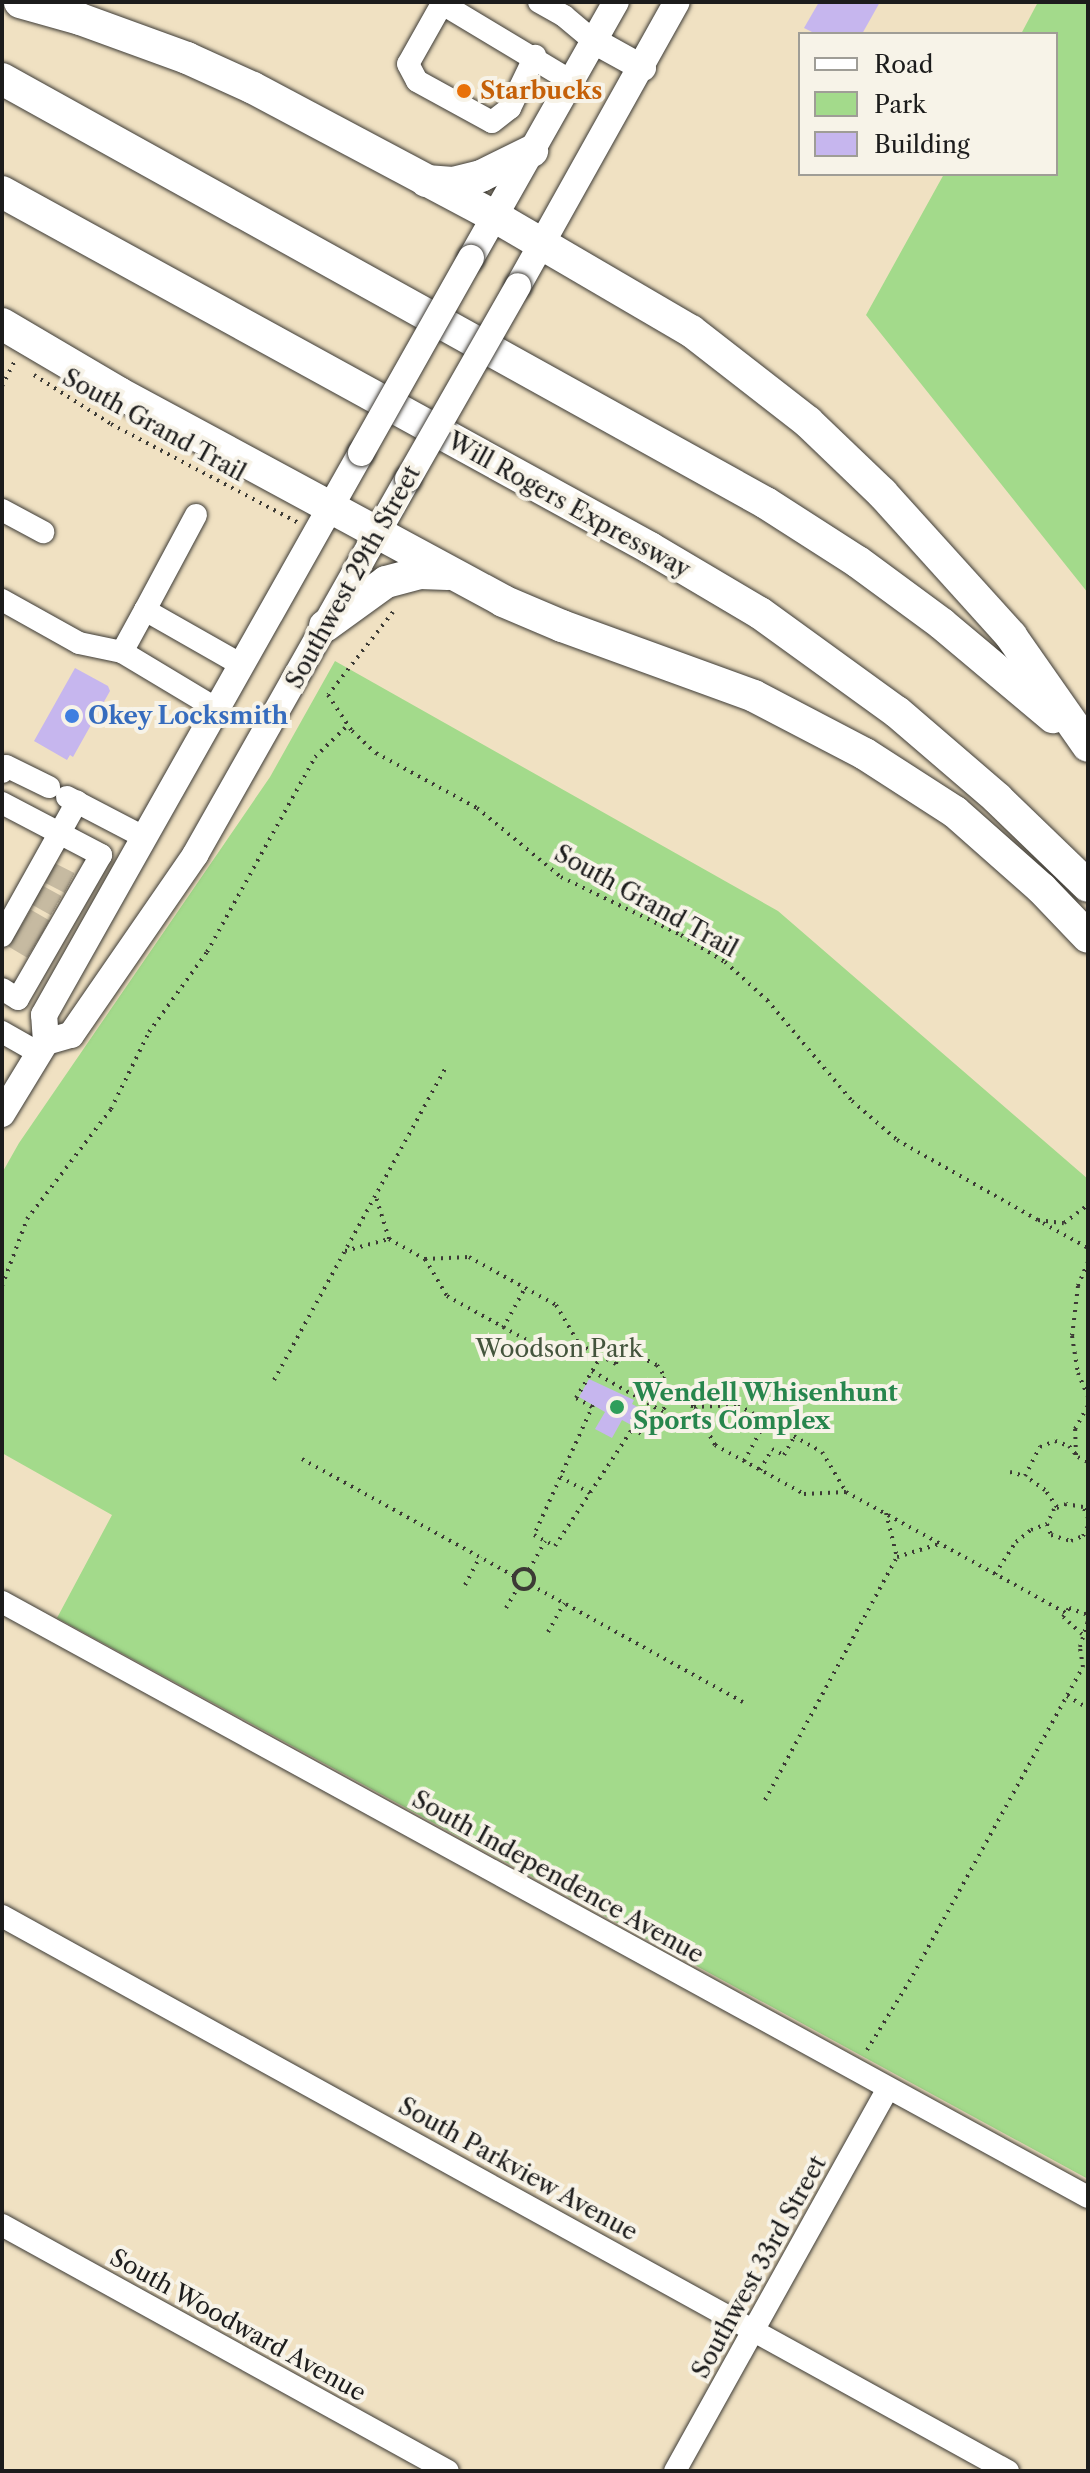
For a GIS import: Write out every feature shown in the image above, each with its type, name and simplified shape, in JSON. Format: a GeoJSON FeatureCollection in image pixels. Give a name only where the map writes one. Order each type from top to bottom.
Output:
{"type":"FeatureCollection","features":[{"type":"Feature","properties":{"kind":"highway"},"geometry":{"type":"LineString","coordinates":[[20,2],[80,19],[187,58],[328,126],[494,216],[691,331],[808,422],[882,493],[1011,636],[1088,747]]}},
{"type":"Feature","properties":{"kind":"highway"},"geometry":{"type":"LineString","coordinates":[[2,79],[766,503],[858,562],[942,624],[1088,747]]}},
{"type":"Feature","properties":{"kind":"highway"},"geometry":{"type":"LineString","coordinates":[[425,181],[453,183],[481,176],[532,151]]}},
{"type":"Feature","properties":{"kind":"highway","name":"Will Rogers Expressway"},"geometry":{"type":"LineString","coordinates":[[2,192],[650,548],[760,613],[897,712],[998,799],[1088,886]]}},
{"type":"Feature","properties":{"kind":"highway"},"geometry":{"type":"LineString","coordinates":[[2,324],[451,574],[562,626],[754,696],[865,754],[955,812],[1042,889],[1088,937]]}},
{"type":"Feature","properties":{"kind":"highway"},"geometry":{"type":"LineString","coordinates":[[325,626],[386,582],[420,573],[451,574]]}},
{"type":"Feature","properties":{"kind":"main road","name":"Southwest 29th Street"},"geometry":{"type":"LineString","coordinates":[[2,1114],[42,1047],[44,1015],[616,2]]}},
{"type":"Feature","properties":{"kind":"main road","name":"Southwest 29th Street"},"geometry":{"type":"LineString","coordinates":[[42,1047],[71,1035],[188,866],[643,68],[677,2]]}},
{"type":"Feature","properties":{"kind":"main road"},"geometry":{"type":"LineString","coordinates":[[594,41],[643,68]]}},
{"type":"Feature","properties":{"kind":"street"},"geometry":{"type":"LineString","coordinates":[[535,56],[501,118],[492,122],[417,81],[408,64],[442,2],[535,56],[571,81]]}},
{"type":"Feature","properties":{"kind":"street"},"geometry":{"type":"LineString","coordinates":[[539,2],[564,16],[594,41]]}},
{"type":"Feature","properties":{"kind":"street"},"geometry":{"type":"LineString","coordinates":[[2,510],[43,532]]}},
{"type":"Feature","properties":{"kind":"street"},"geometry":{"type":"LineString","coordinates":[[122,652],[196,515]]}},
{"type":"Feature","properties":{"kind":"street"},"geometry":{"type":"LineString","coordinates":[[2,600],[79,643],[122,652],[217,709]]}},
{"type":"Feature","properties":{"kind":"street"},"geometry":{"type":"LineString","coordinates":[[145,610],[242,665]]}},
{"type":"Feature","properties":{"kind":"street"},"geometry":{"type":"LineString","coordinates":[[2,772],[6,766],[144,837]]}},
{"type":"Feature","properties":{"kind":"street"},"geometry":{"type":"LineString","coordinates":[[12,927],[45,870],[59,834],[64,795]]}},
{"type":"Feature","properties":{"kind":"street"},"geometry":{"type":"LineString","coordinates":[[2,803],[101,855],[76,887],[18,999],[2,989]]}},
{"type":"Feature","properties":{"kind":"street"},"geometry":{"type":"LineString","coordinates":[[2,1032],[42,1047]]}},
{"type":"Feature","properties":{"kind":"street","name":"South Independence Avenue"},"geometry":{"type":"LineString","coordinates":[[2,1602],[1088,2197]]}},
{"type":"Feature","properties":{"kind":"street","name":"South Parkview Avenue"},"geometry":{"type":"LineString","coordinates":[[2,1916],[755,2328],[1008,2471]]}},
{"type":"Feature","properties":{"kind":"street","name":"Southwest 33rd Street"},"geometry":{"type":"LineString","coordinates":[[675,2471],[888,2088]]}},
{"type":"Feature","properties":{"kind":"street","name":"South Woodward Avenue"},"geometry":{"type":"LineString","coordinates":[[2,2225],[448,2471]]}},
{"type":"Feature","properties":{"kind":"path","name":"South Grand Trail"},"geometry":{"type":"LineString","coordinates":[[7,356],[86,410],[294,520]]}},
{"type":"Feature","properties":{"kind":"path"},"geometry":{"type":"LineString","coordinates":[[2,386],[15,361]]}},
{"type":"Feature","properties":{"kind":"path","name":"South Grand Trail"},"geometry":{"type":"LineString","coordinates":[[397,605],[328,695],[348,725],[387,760],[477,808],[561,877],[657,922],[717,957],[767,1000],[871,1120],[920,1155],[1088,1248]]}},
{"type":"Feature","properties":{"kind":"path"},"geometry":{"type":"LineString","coordinates":[[2,1286],[27,1219],[111,1109],[149,1032],[207,952],[315,757],[348,725]]}},
{"type":"Feature","properties":{"kind":"path"},"geometry":{"type":"LineString","coordinates":[[274,1380],[446,1067]]}},
{"type":"Feature","properties":{"kind":"path"},"geometry":{"type":"LineString","coordinates":[[376,1195],[389,1239]]}},
{"type":"Feature","properties":{"kind":"path"},"geometry":{"type":"LineString","coordinates":[[1038,1220],[1064,1223],[1088,1205]]}},
{"type":"Feature","properties":{"kind":"path"},"geometry":{"type":"LineString","coordinates":[[345,1251],[389,1239],[425,1259],[447,1296],[534,1344],[579,1344],[616,1364],[618,1351],[626,1350],[651,1361],[665,1377],[656,1387],[695,1408],[715,1445],[804,1494],[846,1492],[1066,1613]]}},
{"type":"Feature","properties":{"kind":"path"},"geometry":{"type":"LineString","coordinates":[[425,1259],[469,1257],[556,1305],[579,1344]]}},
{"type":"Feature","properties":{"kind":"path"},"geometry":{"type":"LineString","coordinates":[[1088,1262],[1078,1286],[1072,1336],[1078,1373],[1088,1397]]}},
{"type":"Feature","properties":{"kind":"path"},"geometry":{"type":"LineString","coordinates":[[503,1328],[525,1288]]}},
{"type":"Feature","properties":{"kind":"path"},"geometry":{"type":"LineString","coordinates":[[601,1356],[576,1398],[592,1406],[534,1535],[555,1546],[633,1428],[648,1437],[672,1395]]}},
{"type":"Feature","properties":{"kind":"path"},"geometry":{"type":"LineString","coordinates":[[592,1371],[663,1412]]}},
{"type":"Feature","properties":{"kind":"path"},"geometry":{"type":"LineString","coordinates":[[695,1408],[738,1405],[822,1452],[846,1492]]}},
{"type":"Feature","properties":{"kind":"path"},"geometry":{"type":"LineString","coordinates":[[1076,1455],[1075,1429],[1088,1406]]}},
{"type":"Feature","properties":{"kind":"path"},"geometry":{"type":"LineString","coordinates":[[744,1461],[766,1421]]}},
{"type":"Feature","properties":{"kind":"path"},"geometry":{"type":"LineString","coordinates":[[760,1470],[772,1449],[784,1455],[794,1437]]}},
{"type":"Feature","properties":{"kind":"path"},"geometry":{"type":"LineString","coordinates":[[1025,1476],[1040,1447],[1048,1441],[1069,1446],[1088,1462]]}},
{"type":"Feature","properties":{"kind":"path"},"geometry":{"type":"LineString","coordinates":[[302,1459],[514,1576],[518,1587],[506,1608]]}},
{"type":"Feature","properties":{"kind":"path"},"geometry":{"type":"LineString","coordinates":[[1010,1472],[1025,1476],[1045,1490],[1057,1507]]}},
{"type":"Feature","properties":{"kind":"path"},"geometry":{"type":"LineString","coordinates":[[560,1477],[590,1493]]}},
{"type":"Feature","properties":{"kind":"path"},"geometry":{"type":"LineString","coordinates":[[995,1574],[1016,1542],[1031,1530],[1047,1524],[1057,1507],[1066,1504],[1086,1507],[1088,1518]]}},
{"type":"Feature","properties":{"kind":"path"},"geometry":{"type":"LineString","coordinates":[[765,1800],[897,1557],[886,1513]]}},
{"type":"Feature","properties":{"kind":"path"},"geometry":{"type":"LineString","coordinates":[[1047,1524],[1051,1535],[1071,1541],[1083,1536],[1088,1526]]}},
{"type":"Feature","properties":{"kind":"path"},"geometry":{"type":"LineString","coordinates":[[529,1570],[545,1541]]}},
{"type":"Feature","properties":{"kind":"path"},"geometry":{"type":"LineString","coordinates":[[897,1557],[940,1543]]}},
{"type":"Feature","properties":{"kind":"path"},"geometry":{"type":"LineString","coordinates":[[465,1585],[480,1557]]}},
{"type":"Feature","properties":{"kind":"path"},"geometry":{"type":"LineString","coordinates":[[514,1576],[519,1570],[529,1570]]}},
{"type":"Feature","properties":{"kind":"path"},"geometry":{"type":"LineString","coordinates":[[529,1570],[534,1578],[531,1585]]}},
{"type":"Feature","properties":{"kind":"path"},"geometry":{"type":"LineString","coordinates":[[518,1587],[531,1585],[743,1702]]}},
{"type":"Feature","properties":{"kind":"path"},"geometry":{"type":"LineString","coordinates":[[548,1632],[564,1603]]}},
{"type":"Feature","properties":{"kind":"path"},"geometry":{"type":"LineString","coordinates":[[1082,1634],[1063,1617],[1069,1608],[1088,1615]]}},
{"type":"Feature","properties":{"kind":"path"},"geometry":{"type":"LineString","coordinates":[[867,2050],[909,1982],[1083,1667],[1080,1647],[1088,1621]]}},
{"type":"Feature","properties":{"kind":"path"},"geometry":{"type":"LineString","coordinates":[[1067,1696],[1088,1708]]}},
{"type":"Feature","properties":{"kind":"green space"},"geometry":{"type":"Polygon","coordinates":[[[1038,2],[1088,2],[1088,593],[866,315],[943,176],[1058,176],[1058,32],[1022,32],[1038,2]]]}},
{"type":"Feature","properties":{"kind":"green space","name":"Woodson Park"},"geometry":{"type":"Polygon","coordinates":[[[335,661],[778,911],[1088,1179],[1088,2179],[57,1618],[112,1515],[2,1453],[2,1173],[19,1143],[270,777],[335,661]]]}},
{"type":"Feature","properties":{"kind":"building"},"geometry":{"type":"Polygon","coordinates":[[[819,2],[880,2],[863,32],[812,32],[804,28],[819,2]]]}},
{"type":"Feature","properties":{"kind":"building","name":"Okey Locksmith"},"geometry":{"type":"Polygon","coordinates":[[[75,668],[108,686],[110,691],[73,757],[70,755],[67,760],[34,741],[75,668]]]}},
{"type":"Feature","properties":{"kind":"building"},"geometry":{"type":"Polygon","coordinates":[[[589,1379],[634,1400],[632,1404],[657,1418],[648,1434],[622,1420],[612,1438],[595,1429],[605,1412],[579,1397],[589,1379]]]}},
{"type":"Feature","properties":{"kind":"tunnel"},"geometry":{"type":"LineString","coordinates":[[50,873],[72,884]]}},
{"type":"Feature","properties":{"kind":"tunnel"},"geometry":{"type":"LineString","coordinates":[[37,895],[60,908]]}},
{"type":"Feature","properties":{"kind":"tunnel"},"geometry":{"type":"LineString","coordinates":[[25,919],[46,931]]}},
{"type":"Feature","properties":{"kind":"tunnel"},"geometry":{"type":"LineString","coordinates":[[14,937],[34,949]]}},
{"type":"Feature","properties":{"kind":"place","name":"Starbucks"},"geometry":{"type":"Point","coordinates":[464,91]}},
{"type":"Feature","properties":{"kind":"place","name":"Okey Locksmith"},"geometry":{"type":"Point","coordinates":[72,716]}},
{"type":"Feature","properties":{"kind":"place","name":"Wendell Whisenhunt Sports Complex"},"geometry":{"type":"Point","coordinates":[617,1407]}}]}
